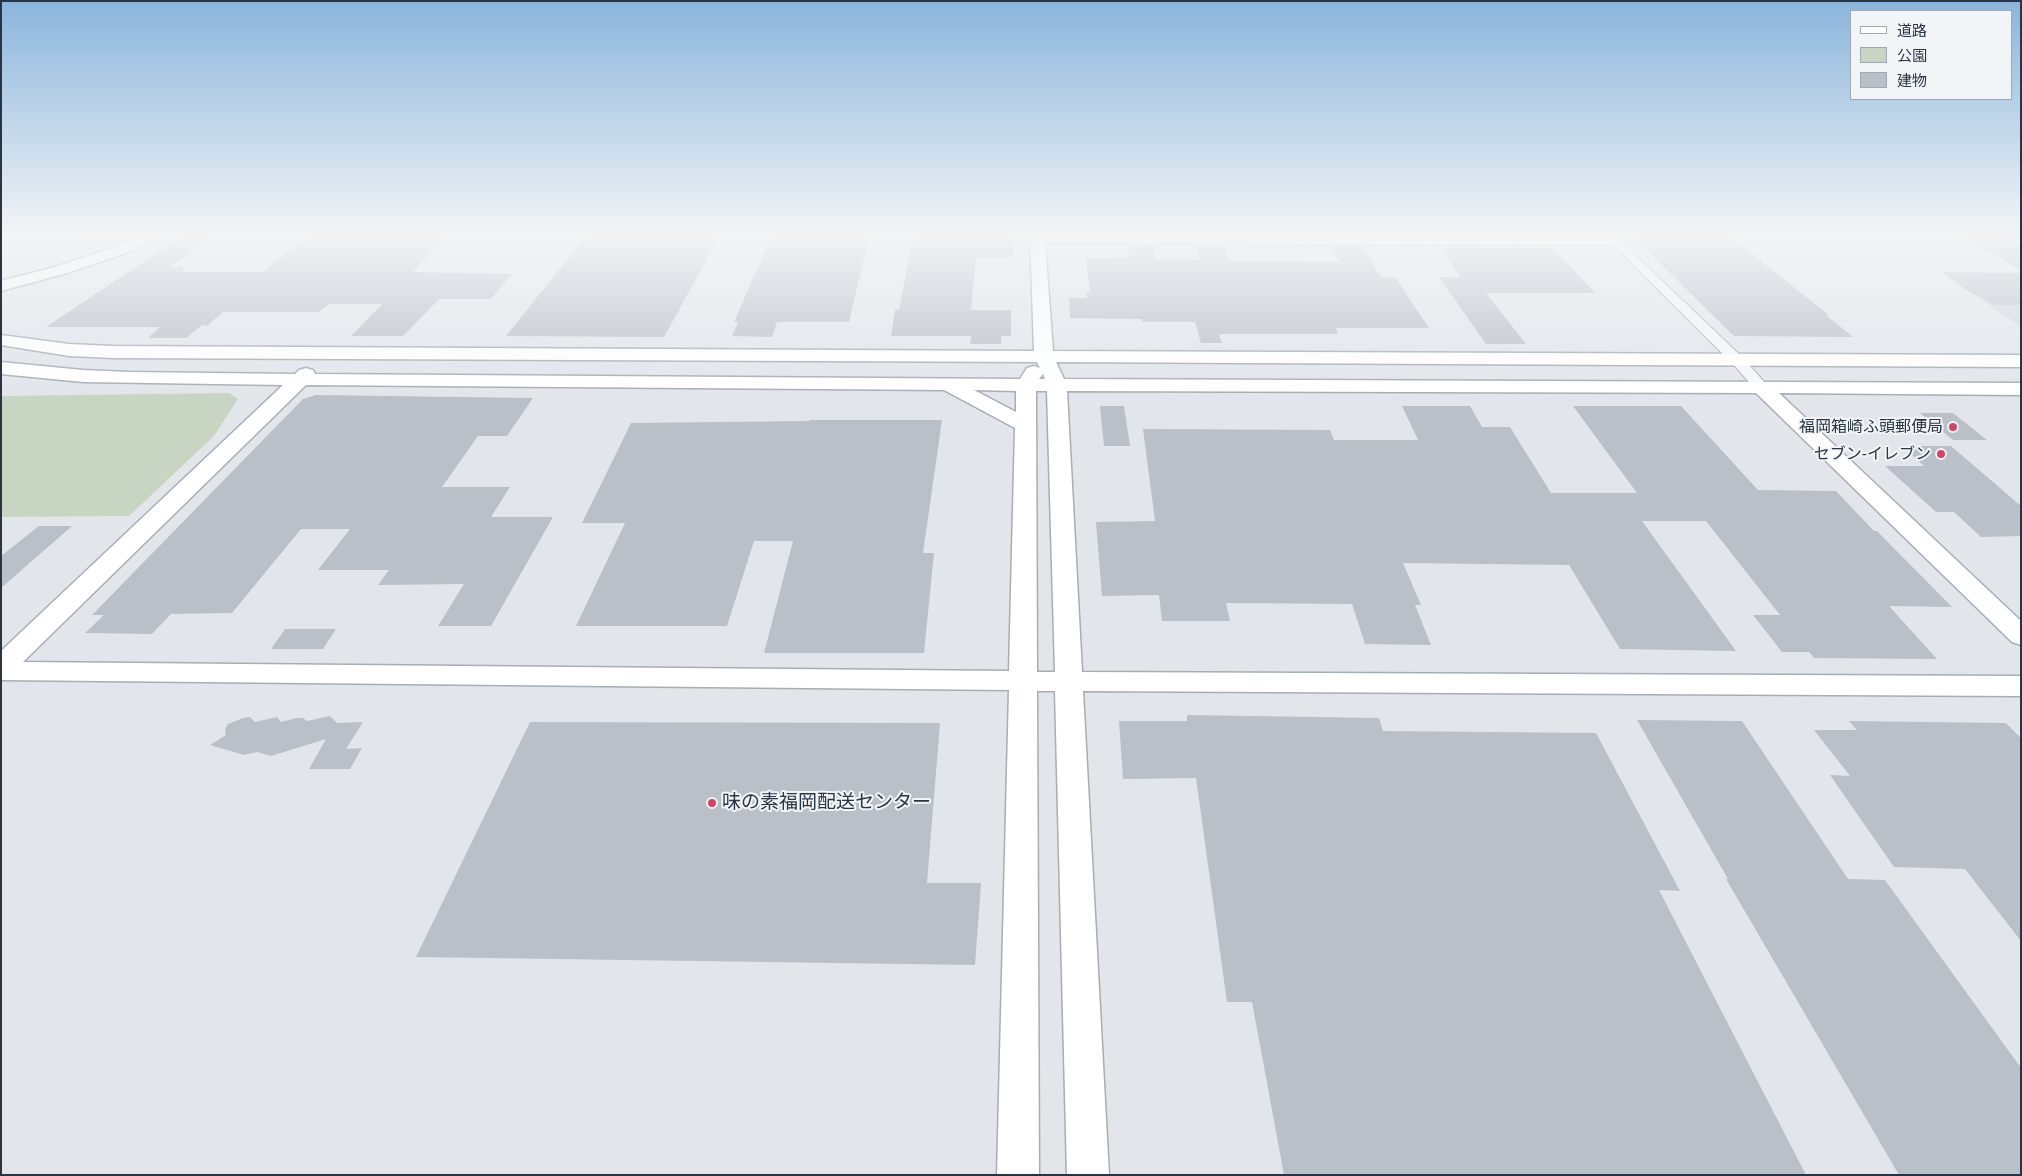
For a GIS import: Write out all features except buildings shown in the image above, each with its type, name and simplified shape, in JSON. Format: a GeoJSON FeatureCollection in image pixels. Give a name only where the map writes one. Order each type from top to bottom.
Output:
{"type":"FeatureCollection","features":[{"type":"Feature","properties":{"kind":"street"},"geometry":{"type":"LineString","coordinates":[[1040,287],[1044,356],[1057,384],[1088,1175]]}},
{"type":"Feature","properties":{"kind":"street"},"geometry":{"type":"LineString","coordinates":[[1662,287],[1737,360],[1762,388],[2021,636]]}},
{"type":"Feature","properties":{"kind":"street"},"geometry":{"type":"LineString","coordinates":[[1,340],[68,350],[113,352],[2021,361]]}},
{"type":"Feature","properties":{"kind":"street"},"geometry":{"type":"LineString","coordinates":[[1,666],[327,353]]}},
{"type":"Feature","properties":{"kind":"street"},"geometry":{"type":"LineString","coordinates":[[1018,1175],[1026,385],[1044,356]]}},
{"type":"Feature","properties":{"kind":"street"},"geometry":{"type":"LineString","coordinates":[[1,368],[93,377],[300,380],[2021,389]]}},
{"type":"Feature","properties":{"kind":"street"},"geometry":{"type":"LineString","coordinates":[[947,384],[1025,425]]}},
{"type":"Feature","properties":{"kind":"street"},"geometry":{"type":"LineString","coordinates":[[1,671],[1023,681],[2021,686]]}},
{"type":"Feature","properties":{"kind":"shaded area"},"geometry":{"type":"Polygon","coordinates":[[[1975,296],[2021,297],[2021,326],[1975,296]]]}},
{"type":"Feature","properties":{"kind":"green space"},"geometry":{"type":"Polygon","coordinates":[[[229,393],[238,399],[214,436],[129,516],[1,517],[1,396],[229,393]]]}},
{"type":"Feature","properties":{"kind":"place","name":"福岡箱崎ふ頭郵便局"},"geometry":{"type":"Point","coordinates":[1953,427]}},
{"type":"Feature","properties":{"kind":"place","name":"セブン-イレブン"},"geometry":{"type":"Point","coordinates":[1941,454]}},
{"type":"Feature","properties":{"kind":"place","name":"味の素福岡配送センター"},"geometry":{"type":"Point","coordinates":[712,803]}}]}
